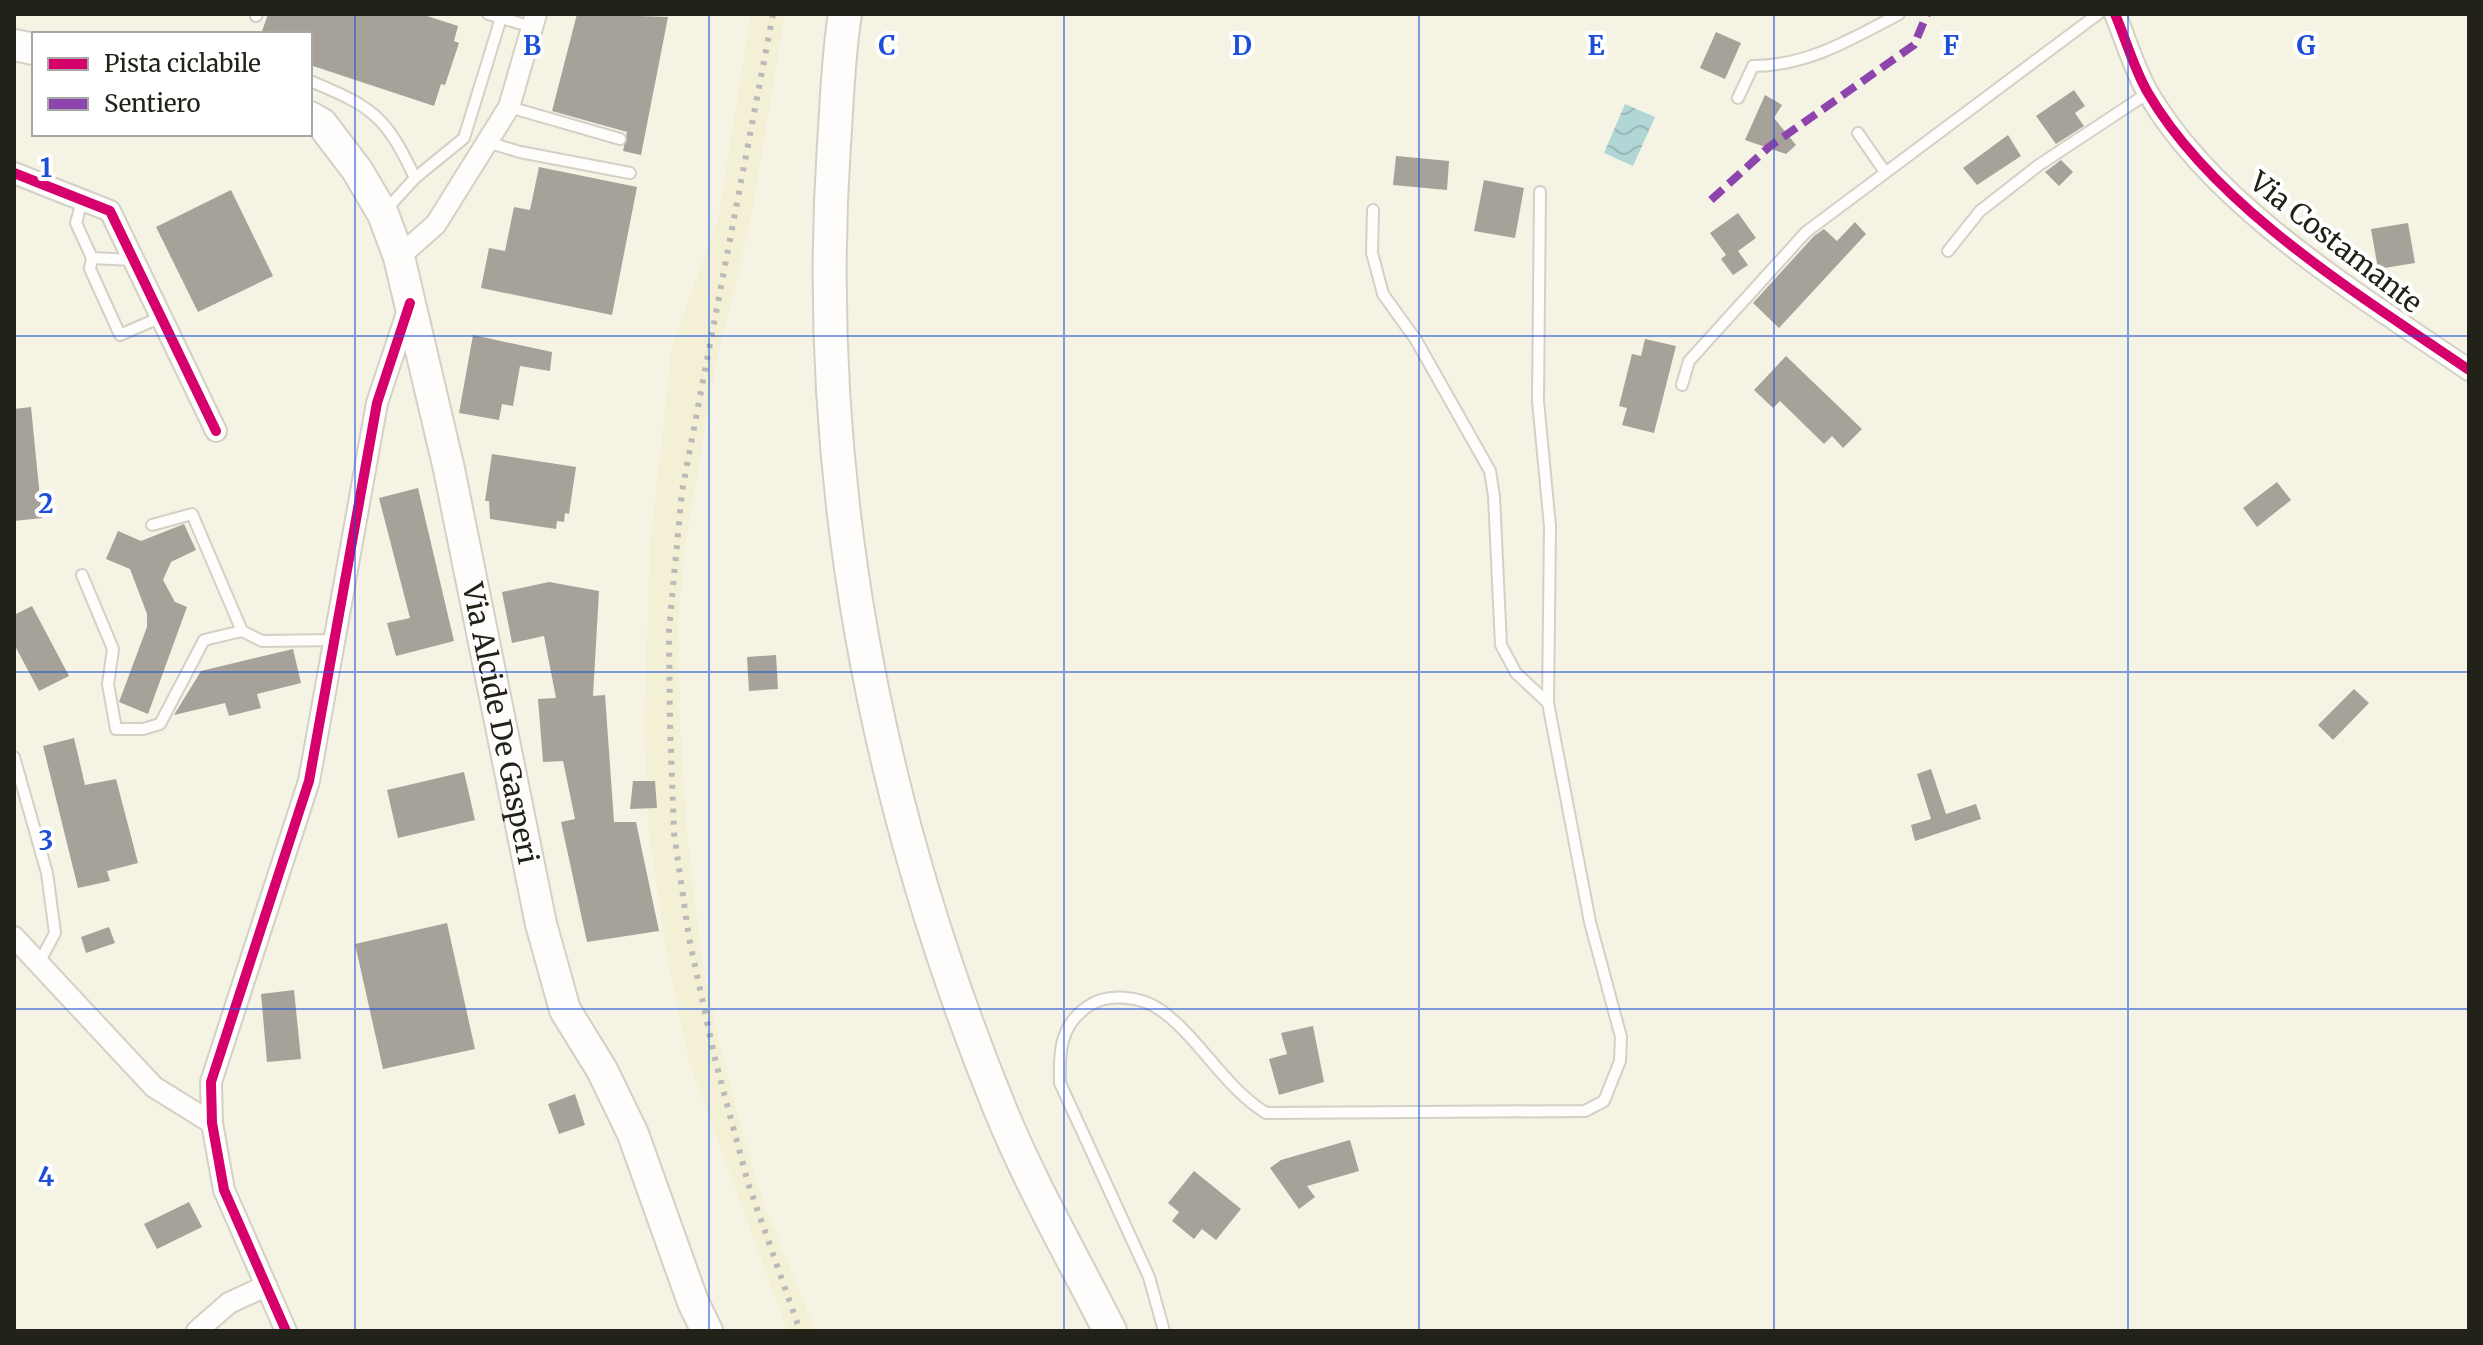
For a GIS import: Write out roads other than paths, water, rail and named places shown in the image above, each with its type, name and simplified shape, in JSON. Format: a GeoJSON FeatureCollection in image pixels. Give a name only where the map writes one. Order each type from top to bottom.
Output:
{"type":"FeatureCollection","features":[{"type":"Feature","properties":{"kind":"main road"},"geometry":{"type":"LineString","coordinates":[[845,14],[831,187],[828,330],[834,435],[851,575],[877,713],[910,852],[944,962],[1002,1113],[1110,1331]]}},
{"type":"Feature","properties":{"kind":"main road","name":"Via Alcide De Gasperi"},"geometry":{"type":"LineString","coordinates":[[312,118],[322,124],[357,170],[383,214],[399,257],[422,368],[449,469],[541,924],[565,1010],[602,1070],[633,1134],[692,1316],[707,1331]]}},
{"type":"Feature","properties":{"kind":"street","name":"Via Costamante"},"geometry":{"type":"LineString","coordinates":[[2115,14],[2148,93],[2212,174],[2259,220],[2469,370]]}},
{"type":"Feature","properties":{"kind":"street"},"geometry":{"type":"LineString","coordinates":[[399,257],[436,224],[509,107],[534,20]]}},
{"type":"Feature","properties":{"kind":"street"},"geometry":{"type":"LineString","coordinates":[[14,173],[110,211],[216,431]]}},
{"type":"Feature","properties":{"kind":"street"},"geometry":{"type":"LineString","coordinates":[[286,1331],[224,1190],[212,1123],[211,1082],[309,781],[336,640],[358,495],[377,403],[410,303]]}},
{"type":"Feature","properties":{"kind":"street"},"geometry":{"type":"LineString","coordinates":[[14,937],[154,1087],[212,1123]]}},
{"type":"Feature","properties":{"kind":"street"},"geometry":{"type":"LineString","coordinates":[[197,1331],[229,1303],[266,1286]]}},
{"type":"Feature","properties":{"kind":"lane"},"geometry":{"type":"LineString","coordinates":[[488,14],[534,20]]}},
{"type":"Feature","properties":{"kind":"lane"},"geometry":{"type":"LineString","coordinates":[[1738,98],[1753,66],[1783,66],[1836,47],[1899,14]]}},
{"type":"Feature","properties":{"kind":"lane"},"geometry":{"type":"LineString","coordinates":[[1682,385],[1689,361],[1806,232],[2098,14]]}},
{"type":"Feature","properties":{"kind":"lane"},"geometry":{"type":"LineString","coordinates":[[383,214],[415,178],[464,138],[501,18]]}},
{"type":"Feature","properties":{"kind":"lane"},"geometry":{"type":"LineString","coordinates":[[312,82],[358,101],[376,117],[394,134],[415,178]]}},
{"type":"Feature","properties":{"kind":"lane"},"geometry":{"type":"LineString","coordinates":[[1948,251],[1980,211],[2039,165],[2148,93]]}},
{"type":"Feature","properties":{"kind":"lane"},"geometry":{"type":"LineString","coordinates":[[509,107],[620,139]]}},
{"type":"Feature","properties":{"kind":"lane"},"geometry":{"type":"LineString","coordinates":[[1858,133],[1885,172]]}},
{"type":"Feature","properties":{"kind":"lane"},"geometry":{"type":"LineString","coordinates":[[487,142],[520,152],[630,173]]}},
{"type":"Feature","properties":{"kind":"lane"},"geometry":{"type":"LineString","coordinates":[[1164,1331],[1149,1277],[1060,1083],[1059,1051],[1069,1022],[1090,1004],[1122,997],[1162,1011],[1245,1100],[1266,1113],[1585,1111],[1604,1101],[1620,1061],[1621,1037],[1590,922],[1548,703],[1550,526],[1538,401],[1540,192]]}},
{"type":"Feature","properties":{"kind":"lane"},"geometry":{"type":"LineString","coordinates":[[82,201],[76,223],[92,258],[90,269],[120,335],[161,317]]}},
{"type":"Feature","properties":{"kind":"lane"},"geometry":{"type":"LineString","coordinates":[[1373,210],[1372,253],[1383,294],[1423,352],[1490,471],[1494,496],[1501,645],[1516,673],[1548,703]]}},
{"type":"Feature","properties":{"kind":"lane"},"geometry":{"type":"LineString","coordinates":[[92,258],[134,260]]}},
{"type":"Feature","properties":{"kind":"lane"},"geometry":{"type":"LineString","coordinates":[[152,525],[192,514],[242,631]]}},
{"type":"Feature","properties":{"kind":"lane"},"geometry":{"type":"LineString","coordinates":[[82,575],[113,649],[108,684],[116,729],[143,729],[160,724],[204,640],[242,631],[262,641],[336,640]]}},
{"type":"Feature","properties":{"kind":"lane"},"geometry":{"type":"LineString","coordinates":[[14,757],[47,873],[55,933],[38,965]]}},
{"type":"Feature","properties":{"kind":"water"},"geometry":{"type":"Polygon","coordinates":[[[1625,104],[1655,117],[1633,166],[1604,153],[1625,104]]]}},
{"type":"Feature","properties":{"kind":"railway"},"geometry":{"type":"LineString","coordinates":[[773,14],[682,491],[669,630],[670,726],[674,833],[689,938],[715,1059],[748,1183],[800,1331]]}}]}
